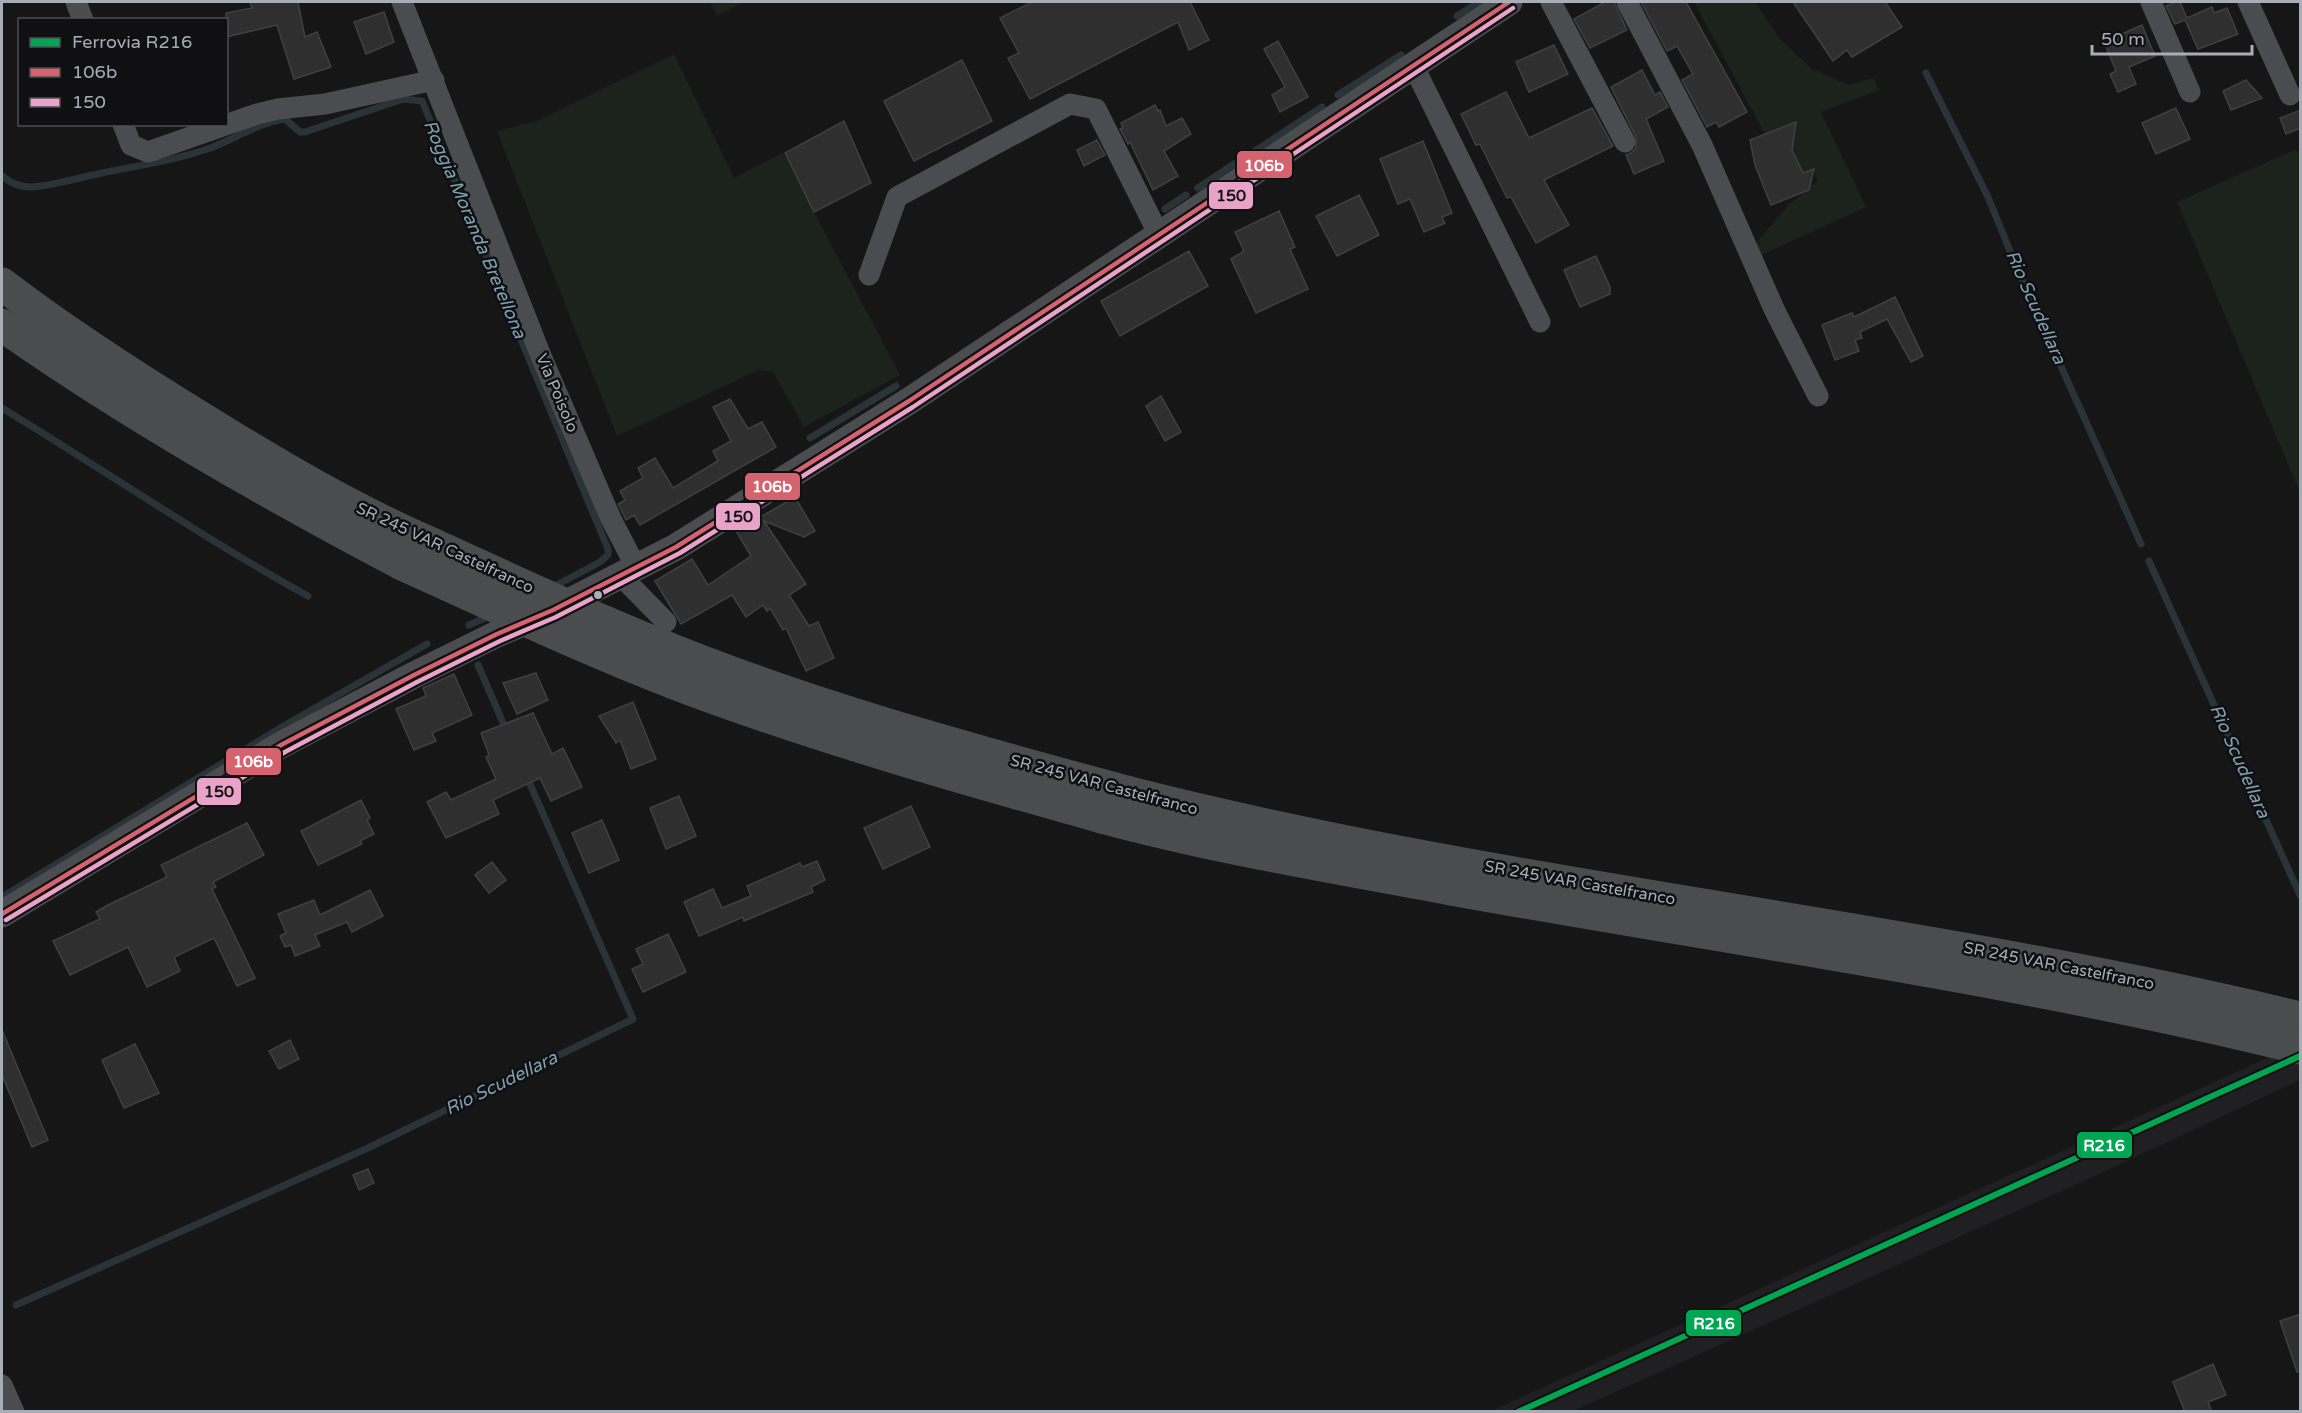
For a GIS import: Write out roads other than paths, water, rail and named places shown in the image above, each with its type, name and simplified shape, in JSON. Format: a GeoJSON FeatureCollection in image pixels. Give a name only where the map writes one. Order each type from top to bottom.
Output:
{"type":"FeatureCollection","features":[{"type":"Feature","properties":{"kind":"highway","name":"SR 245 VAR Castelfranco"},"geometry":{"type":"LineString","coordinates":[[2,284],[40,314],[97,352],[245,445],[368,515],[605,622],[733,673],[848,712],[1130,793],[1262,825],[1491,869],[1931,942],[2189,1007],[2301,1048]]}},
{"type":"Feature","properties":{"kind":"highway","name":"SR 245 VAR Castelfranco"},"geometry":{"type":"LineString","coordinates":[[2,325],[33,347],[224,467],[402,564],[584,645],[688,688],[842,741],[1164,834],[1257,854],[1934,973],[2189,1007],[2301,1018]]}},
{"type":"Feature","properties":{"kind":"street"},"geometry":{"type":"LineString","coordinates":[[76,2],[82,18]]}},
{"type":"Feature","properties":{"kind":"street","name":"Via Poisolo"},"geometry":{"type":"LineString","coordinates":[[402,2],[541,356],[623,547],[628,571],[666,622]]}},
{"type":"Feature","properties":{"kind":"street"},"geometry":{"type":"LineString","coordinates":[[2,914],[281,745],[414,675],[676,548],[909,401],[1158,233],[1509,2]]}},
{"type":"Feature","properties":{"kind":"street"},"geometry":{"type":"LineString","coordinates":[[1551,2],[1625,141]]}},
{"type":"Feature","properties":{"kind":"street"},"geometry":{"type":"LineString","coordinates":[[1627,2],[1702,145],[1774,309],[1818,396]]}},
{"type":"Feature","properties":{"kind":"street"},"geometry":{"type":"LineString","coordinates":[[2151,2],[2190,92]]}},
{"type":"Feature","properties":{"kind":"street"},"geometry":{"type":"LineString","coordinates":[[2248,2],[2290,95]]}},
{"type":"Feature","properties":{"kind":"street"},"geometry":{"type":"LineString","coordinates":[[1417,63],[1540,322]]}},
{"type":"Feature","properties":{"kind":"street"},"geometry":{"type":"LineString","coordinates":[[228,124],[278,109],[325,104],[434,80]]}},
{"type":"Feature","properties":{"kind":"street"},"geometry":{"type":"LineString","coordinates":[[869,275],[897,197],[1070,104],[1096,109],[1158,233]]}},
{"type":"Feature","properties":{"kind":"street"},"geometry":{"type":"LineString","coordinates":[[124,126],[131,145],[148,153],[223,126]]}},
{"type":"Feature","properties":{"kind":"street"},"geometry":{"type":"LineString","coordinates":[[2,1385],[14,1412]]}},
{"type":"Feature","properties":{"kind":"waterway"},"geometry":{"type":"LineString","coordinates":[[1457,16],[1479,2]]}},
{"type":"Feature","properties":{"kind":"waterway"},"geometry":{"type":"LineString","coordinates":[[1338,95],[1401,55]]}},
{"type":"Feature","properties":{"kind":"waterway","name":"Rio Scudellara"},"geometry":{"type":"LineString","coordinates":[[1926,73],[1988,197],[2019,273],[2141,544]]}},
{"type":"Feature","properties":{"kind":"waterway","name":"Roggia Moranda Bretellona"},"geometry":{"type":"LineString","coordinates":[[2,176],[23,186],[47,185],[184,156],[213,147],[275,121],[285,119],[300,132],[305,132],[403,99],[422,101],[608,549],[608,555],[600,562],[551,588]]}},
{"type":"Feature","properties":{"kind":"waterway"},"geometry":{"type":"LineString","coordinates":[[1252,153],[1322,107]]}},
{"type":"Feature","properties":{"kind":"waterway"},"geometry":{"type":"LineString","coordinates":[[1198,188],[1234,164]]}},
{"type":"Feature","properties":{"kind":"waterway"},"geometry":{"type":"LineString","coordinates":[[1165,209],[1186,195]]}},
{"type":"Feature","properties":{"kind":"waterway"},"geometry":{"type":"LineString","coordinates":[[810,438],[896,386]]}},
{"type":"Feature","properties":{"kind":"waterway"},"geometry":{"type":"LineString","coordinates":[[2,408],[192,527],[308,596]]}},
{"type":"Feature","properties":{"kind":"waterway","name":"Rio Scudellara"},"geometry":{"type":"LineString","coordinates":[[2149,561],[2300,895]]}},
{"type":"Feature","properties":{"kind":"waterway","name":"Roggia Moranda Bretellona"},"geometry":{"type":"LineString","coordinates":[[469,625],[489,616]]}},
{"type":"Feature","properties":{"kind":"waterway"},"geometry":{"type":"LineString","coordinates":[[2,897],[287,724],[427,644]]}},
{"type":"Feature","properties":{"kind":"waterway","name":"Rio Scudellara"},"geometry":{"type":"LineString","coordinates":[[478,665],[507,732]]}},
{"type":"Feature","properties":{"kind":"waterway","name":"Rio Scudellara"},"geometry":{"type":"LineString","coordinates":[[16,1305],[368,1148],[633,1019],[526,775]]}},
{"type":"Feature","properties":{"kind":"rail line","name":"R216"},"geometry":{"type":"LineString","coordinates":[[1518,1412],[2300,1056]]}}]}
